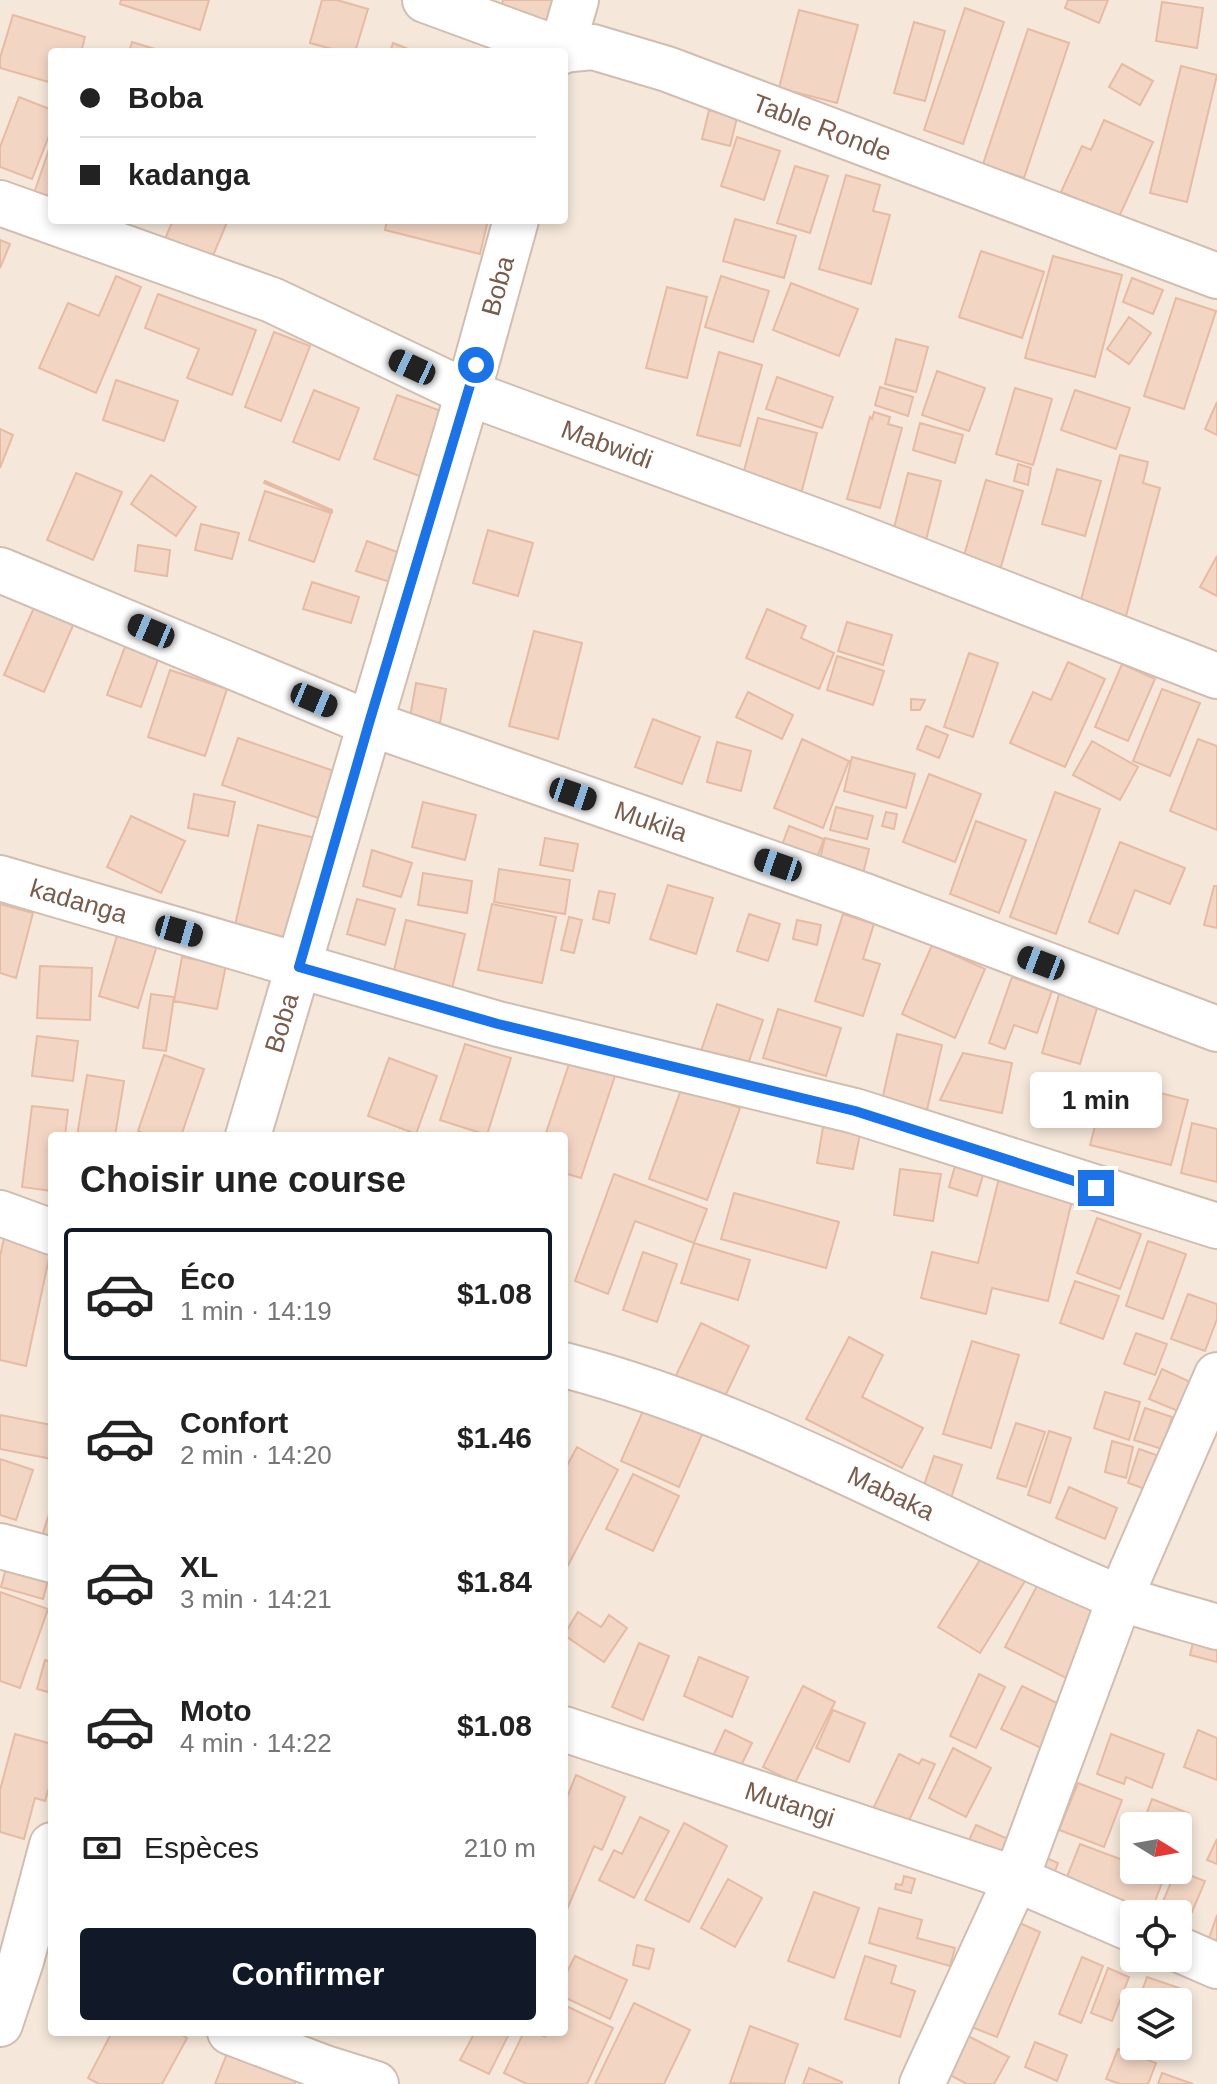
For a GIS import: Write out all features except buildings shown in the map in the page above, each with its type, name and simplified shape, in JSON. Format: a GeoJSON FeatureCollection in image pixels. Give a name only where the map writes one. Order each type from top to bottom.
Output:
{"type":"FeatureCollection","features":[{"type":"Feature","properties":{"kind":"street","name":"Table Ronde"},"geometry":{"type":"LineString","coordinates":[[425,0],[553,48]]}},
{"type":"Feature","properties":{"kind":"street"},"geometry":{"type":"LineString","coordinates":[[562,48],[576,0]]}},
{"type":"Feature","properties":{"kind":"street","name":"Table Ronde"},"geometry":{"type":"LineString","coordinates":[[568,50],[593,47],[667,69],[1217,276]]}},
{"type":"Feature","properties":{"kind":"street","name":"Mabwidi"},"geometry":{"type":"LineString","coordinates":[[0,203],[48,220]]}},
{"type":"Feature","properties":{"kind":"street","name":"Mabwidi"},"geometry":{"type":"LineString","coordinates":[[59,224],[272,300],[468,393],[840,530],[1217,676]]}},
{"type":"Feature","properties":{"kind":"street","name":"Boba"},"geometry":{"type":"LineString","coordinates":[[249,1132],[468,393],[515,224]]}},
{"type":"Feature","properties":{"kind":"street","name":"Mukila"},"geometry":{"type":"LineString","coordinates":[[0,570],[369,723],[865,896],[1217,1029]]}},
{"type":"Feature","properties":{"kind":"street","name":"kadanga"},"geometry":{"type":"LineString","coordinates":[[0,878],[498,1024],[855,1111],[1217,1226]]}},
{"type":"Feature","properties":{"kind":"street"},"geometry":{"type":"LineString","coordinates":[[0,1213],[48,1231]]}},
{"type":"Feature","properties":{"kind":"street","name":"Mabaka"},"geometry":{"type":"LineString","coordinates":[[568,1366],[611,1377],[769,1437],[1120,1598],[1217,1627]]}},
{"type":"Feature","properties":{"kind":"street"},"geometry":{"type":"LineString","coordinates":[[922,2084],[1016,1879],[1120,1598],[1217,1375]]}},
{"type":"Feature","properties":{"kind":"street"},"geometry":{"type":"LineString","coordinates":[[0,1546],[48,1559]]}},
{"type":"Feature","properties":{"kind":"street","name":"Mutangi"},"geometry":{"type":"LineString","coordinates":[[568,1730],[1016,1879],[1120,1924]]}},
{"type":"Feature","properties":{"kind":"street"},"geometry":{"type":"LineString","coordinates":[[0,2024],[24,1961],[48,1862]]}},
{"type":"Feature","properties":{"kind":"street"},"geometry":{"type":"LineString","coordinates":[[1192,1955],[1217,1966]]}},
{"type":"Feature","properties":{"kind":"street"},"geometry":{"type":"LineString","coordinates":[[241,2036],[376,2084]]}},
{"type":"Feature","properties":{"kind":"shaded area"},"geometry":{"type":"Polygon","coordinates":[[[0,0],[1217,0],[1217,2084],[0,2084],[0,0]]]}},
{"type":"Feature","properties":{"kind":"route"},"geometry":{"type":"LineString","coordinates":[[476,365],[299,967],[498,1024],[855,1111],[1096,1188]]}}]}
